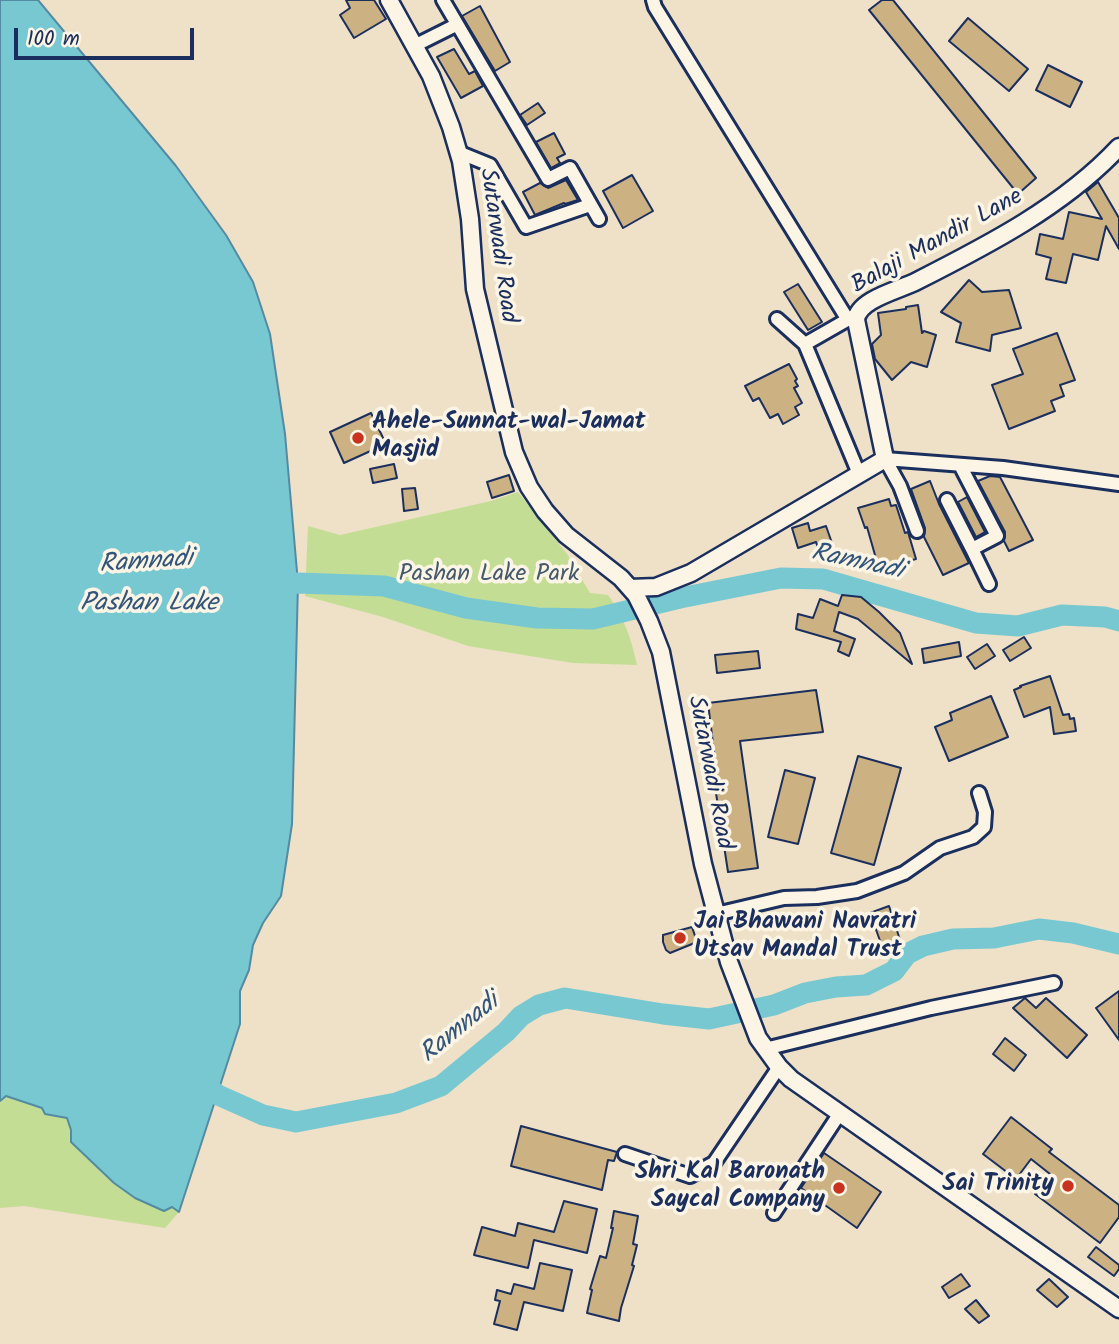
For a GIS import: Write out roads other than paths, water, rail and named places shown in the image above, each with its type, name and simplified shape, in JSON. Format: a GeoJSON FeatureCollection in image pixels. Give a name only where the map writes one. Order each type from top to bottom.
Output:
{"type":"FeatureCollection","features":[{"type":"Feature","properties":{"kind":"street","name":"Sutarwadi Road"},"geometry":{"type":"LineString","coordinates":[[389,0],[431,76],[458,152],[470,219],[475,289],[514,452],[529,486],[545,511],[566,535],[621,578],[633,591],[661,652],[703,864],[729,962],[761,1043]]}},
{"type":"Feature","properties":{"kind":"street"},"geometry":{"type":"LineString","coordinates":[[443,0],[548,179],[570,168],[599,219]]}},
{"type":"Feature","properties":{"kind":"street"},"geometry":{"type":"LineString","coordinates":[[653,0],[852,317],[805,344]]}},
{"type":"Feature","properties":{"kind":"street"},"geometry":{"type":"LineString","coordinates":[[414,46],[456,25]]}},
{"type":"Feature","properties":{"kind":"street","name":"Balaji Mandir Lane"},"geometry":{"type":"LineString","coordinates":[[885,459],[856,320],[852,317],[866,303],[914,283],[1023,224],[1102,165],[1119,147]]}},
{"type":"Feature","properties":{"kind":"street"},"geometry":{"type":"LineString","coordinates":[[458,152],[490,165],[526,227],[590,205]]}},
{"type":"Feature","properties":{"kind":"street"},"geometry":{"type":"LineString","coordinates":[[777,319],[805,344],[859,474]]}},
{"type":"Feature","properties":{"kind":"street"},"geometry":{"type":"LineString","coordinates":[[633,591],[656,587],[691,573],[885,459],[1003,468],[1119,484]]}},
{"type":"Feature","properties":{"kind":"street"},"geometry":{"type":"LineString","coordinates":[[885,459],[900,485],[917,531]]}},
{"type":"Feature","properties":{"kind":"street"},"geometry":{"type":"LineString","coordinates":[[960,465],[997,536],[972,549]]}},
{"type":"Feature","properties":{"kind":"street"},"geometry":{"type":"LineString","coordinates":[[947,500],[989,584]]}},
{"type":"Feature","properties":{"kind":"street"},"geometry":{"type":"LineString","coordinates":[[716,914],[784,898],[817,897],[858,891],[904,873],[940,848],[973,836],[984,827],[985,812],[979,793]]}},
{"type":"Feature","properties":{"kind":"street"},"geometry":{"type":"LineString","coordinates":[[761,1043],[800,1042],[931,1008],[1054,983]]}},
{"type":"Feature","properties":{"kind":"street"},"geometry":{"type":"LineString","coordinates":[[761,1043],[791,1079],[1119,1309]]}},
{"type":"Feature","properties":{"kind":"street"},"geometry":{"type":"LineString","coordinates":[[625,1154],[690,1176],[714,1163],[779,1067]]}},
{"type":"Feature","properties":{"kind":"street"},"geometry":{"type":"LineString","coordinates":[[774,1213],[840,1113]]}},
{"type":"Feature","properties":{"kind":"water","name":"Pashan Lake"},"geometry":{"type":"Polygon","coordinates":[[[0,0],[38,0],[176,166],[226,235],[253,282],[270,334],[285,434],[298,583],[292,824],[281,896],[263,923],[253,945],[249,970],[240,991],[240,1024],[179,1212],[172,1207],[164,1211],[135,1198],[114,1183],[71,1142],[67,1118],[45,1114],[42,1108],[6,1096],[0,1101],[0,0]]]}},
{"type":"Feature","properties":{"kind":"waterway","name":"Ramnadi"},"geometry":{"type":"LineString","coordinates":[[271,585],[298,583],[384,586],[466,608],[537,618],[593,619],[781,578],[823,579],[976,623],[1018,626],[1062,615],[1105,617],[1119,621]]}},
{"type":"Feature","properties":{"kind":"waterway","name":"Ramnadi"},"geometry":{"type":"LineString","coordinates":[[196,1079],[218,1095],[263,1115],[296,1122],[396,1103],[441,1086],[506,1032],[521,1016],[539,1005],[565,998],[709,1019],[774,1005],[805,993],[866,985],[894,971],[907,954],[923,946],[953,939],[994,938],[1039,929],[1073,933],[1119,944]]}},
{"type":"Feature","properties":{"kind":"place","name":"Ahele-Sunnat-wal-Jamat Masjid"},"geometry":{"type":"Point","coordinates":[358,438]}},
{"type":"Feature","properties":{"kind":"place","name":"Jai Bhawani Navratri Utsav Mandal Trust"},"geometry":{"type":"Point","coordinates":[680,938]}},
{"type":"Feature","properties":{"kind":"place","name":"Sai Trinity"},"geometry":{"type":"Point","coordinates":[1068,1186]}},
{"type":"Feature","properties":{"kind":"place","name":"Shri Kal Baronath Saycal Company"},"geometry":{"type":"Point","coordinates":[839,1188]}},
{"type":"Feature","properties":{"kind":"park label","name":"Pashan Lake Park"},"geometry":{"type":"Point","coordinates":[489,576]}}]}
